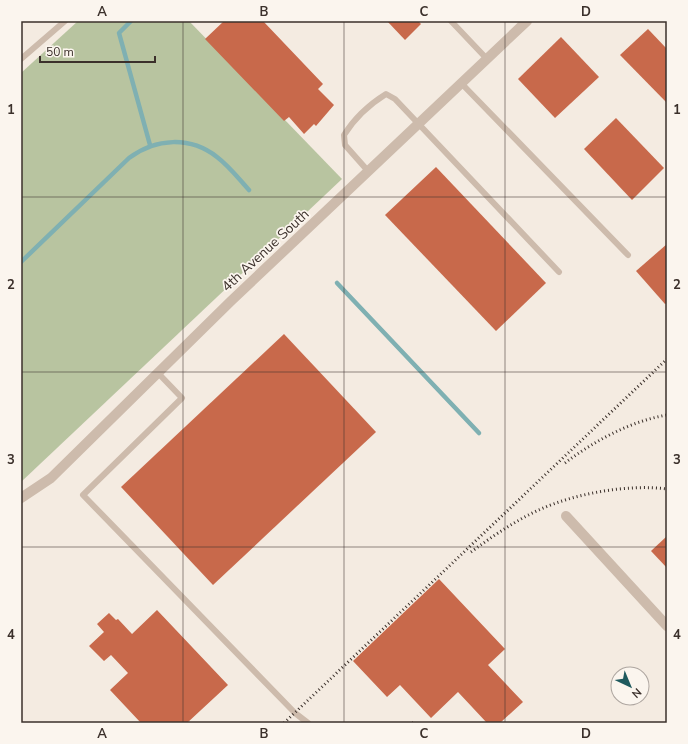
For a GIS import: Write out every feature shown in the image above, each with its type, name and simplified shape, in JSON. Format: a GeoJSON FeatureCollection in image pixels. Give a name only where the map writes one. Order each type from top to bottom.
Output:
{"type":"FeatureCollection","features":[{"type":"Feature","properties":{"kind":"street","name":"4th Avenue South"},"geometry":{"type":"LineString","coordinates":[[21,498],[51,478],[368,171],[527,21]]}},
{"type":"Feature","properties":{"kind":"street"},"geometry":{"type":"LineString","coordinates":[[566,516],[667,626]]}},
{"type":"Feature","properties":{"kind":"lane"},"geometry":{"type":"LineString","coordinates":[[21,59],[65,21]]}},
{"type":"Feature","properties":{"kind":"lane"},"geometry":{"type":"LineString","coordinates":[[452,21],[487,59]]}},
{"type":"Feature","properties":{"kind":"lane"},"geometry":{"type":"LineString","coordinates":[[461,83],[628,255]]}},
{"type":"Feature","properties":{"kind":"lane"},"geometry":{"type":"LineString","coordinates":[[368,171],[345,145],[344,135],[350,125],[377,100],[386,94],[395,99],[559,272]]}},
{"type":"Feature","properties":{"kind":"lane"},"geometry":{"type":"LineString","coordinates":[[158,373],[182,398],[83,496],[295,713],[308,723]]}},
{"type":"Feature","properties":{"kind":"green space"},"geometry":{"type":"Polygon","coordinates":[[[78,21],[189,21],[342,179],[21,482],[21,73],[78,21]]]}},
{"type":"Feature","properties":{"kind":"building"},"geometry":{"type":"Polygon","coordinates":[[[224,21],[263,21],[323,84],[318,89],[334,105],[316,126],[314,124],[304,134],[289,117],[284,121],[205,39],[224,21]]]}},
{"type":"Feature","properties":{"kind":"building"},"geometry":{"type":"Polygon","coordinates":[[[387,21],[418,21],[421,24],[405,40],[387,21]]]}},
{"type":"Feature","properties":{"kind":"building"},"geometry":{"type":"Polygon","coordinates":[[[648,29],[667,49],[667,103],[620,55],[648,29]]]}},
{"type":"Feature","properties":{"kind":"building"},"geometry":{"type":"Polygon","coordinates":[[[561,37],[599,77],[555,118],[518,79],[561,37]]]}},
{"type":"Feature","properties":{"kind":"building"},"geometry":{"type":"Polygon","coordinates":[[[616,118],[664,168],[632,200],[584,149],[616,118]]]}},
{"type":"Feature","properties":{"kind":"building"},"geometry":{"type":"Polygon","coordinates":[[[436,167],[546,283],[496,331],[385,215],[436,167]]]}},
{"type":"Feature","properties":{"kind":"building"},"geometry":{"type":"Polygon","coordinates":[[[667,244],[667,303],[665,304],[636,271],[667,244]]]}},
{"type":"Feature","properties":{"kind":"building"},"geometry":{"type":"Polygon","coordinates":[[[284,334],[376,432],[213,585],[121,487],[284,334]]]}},
{"type":"Feature","properties":{"kind":"building"},"geometry":{"type":"Polygon","coordinates":[[[667,536],[667,568],[651,551],[667,536]]]}},
{"type":"Feature","properties":{"kind":"building"},"geometry":{"type":"Polygon","coordinates":[[[439,579],[505,649],[488,665],[523,702],[500,723],[487,723],[458,692],[431,718],[400,685],[387,697],[353,661],[439,579]]]}},
{"type":"Feature","properties":{"kind":"building"},"geometry":{"type":"Polygon","coordinates":[[[157,610],[228,685],[187,723],[141,723],[110,690],[128,673],[111,655],[104,661],[89,646],[104,632],[97,624],[109,613],[116,620],[118,619],[132,634],[157,610]]]}},
{"type":"Feature","properties":{"kind":"waterway"},"geometry":{"type":"LineString","coordinates":[[131,21],[119,33],[150,145]]}},
{"type":"Feature","properties":{"kind":"waterway"},"geometry":{"type":"LineString","coordinates":[[21,262],[129,158],[150,146],[173,142],[196,145],[207,150],[226,164],[249,190]]}},
{"type":"Feature","properties":{"kind":"waterway"},"geometry":{"type":"LineString","coordinates":[[337,283],[479,433]]}},
{"type":"Feature","properties":{"kind":"railway"},"geometry":{"type":"LineString","coordinates":[[284,723],[667,359]]}},
{"type":"Feature","properties":{"kind":"railway"},"geometry":{"type":"LineString","coordinates":[[565,463],[588,447],[613,433],[640,422],[667,415]]}},
{"type":"Feature","properties":{"kind":"railway"},"geometry":{"type":"LineString","coordinates":[[471,552],[514,523],[555,503],[603,491],[636,488],[667,489]]}}]}
